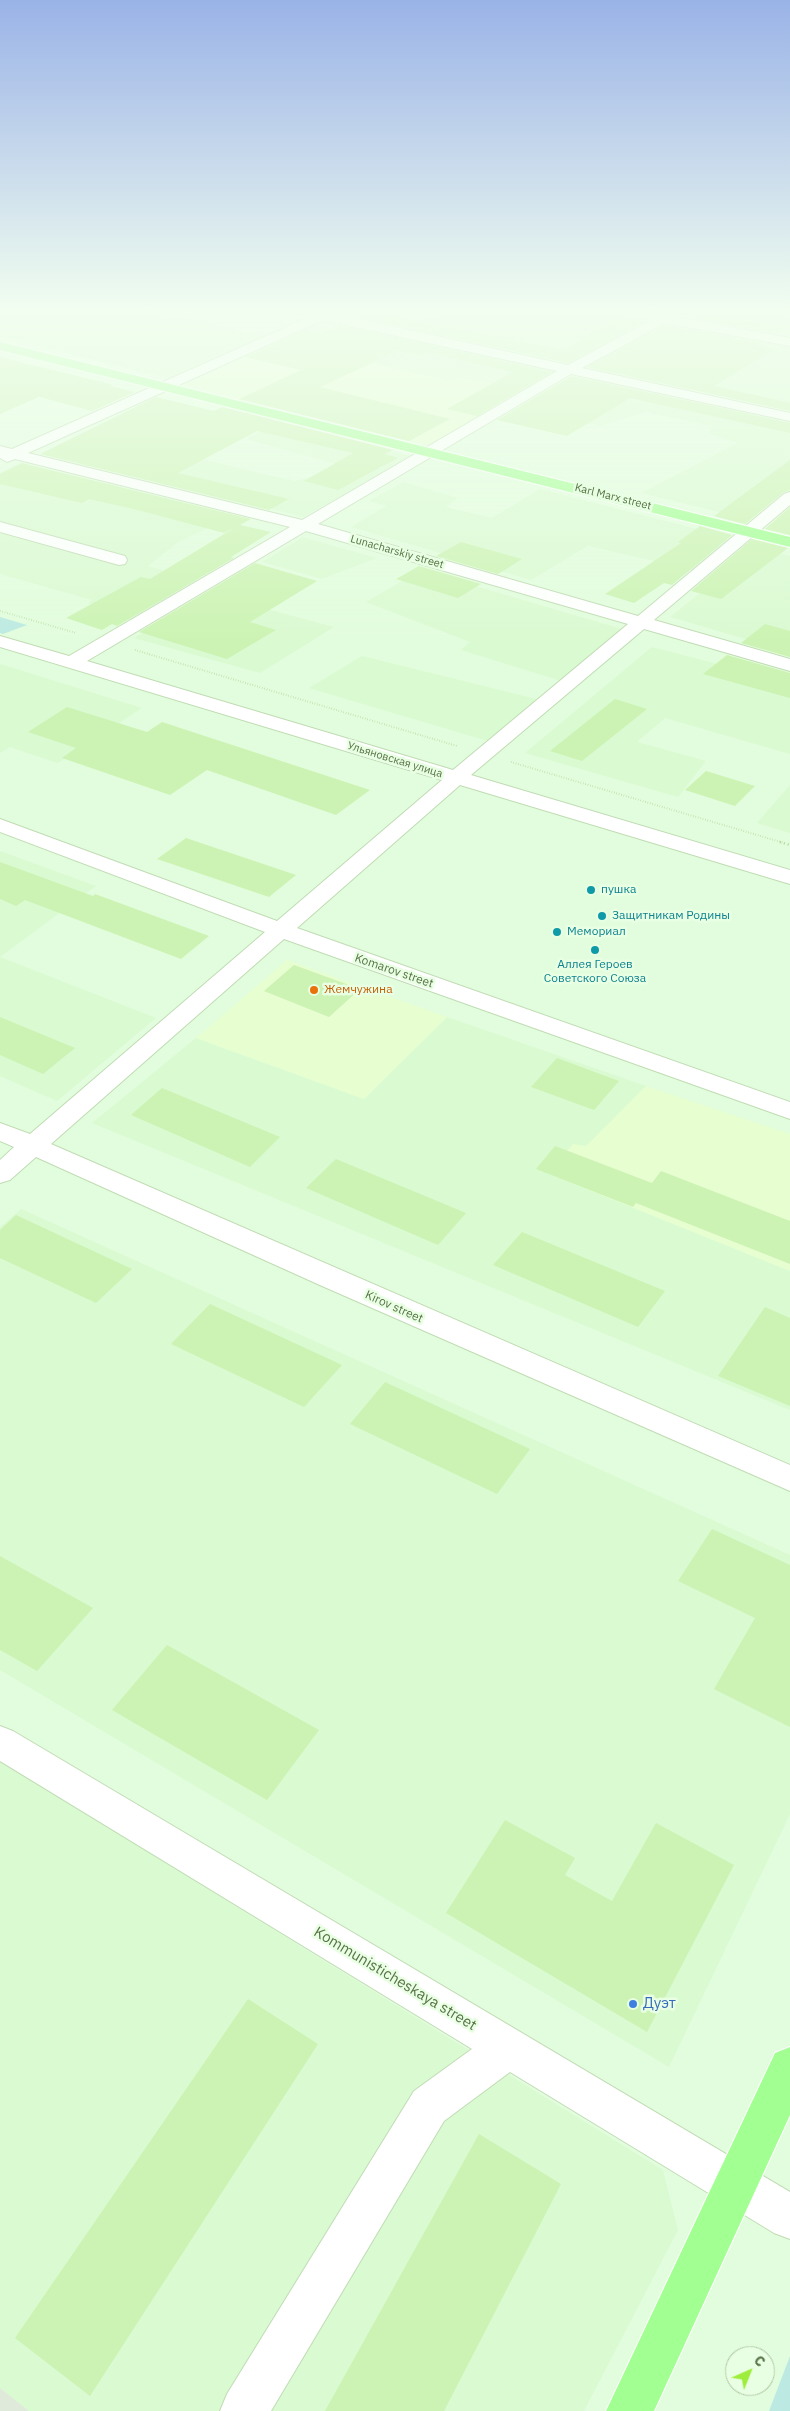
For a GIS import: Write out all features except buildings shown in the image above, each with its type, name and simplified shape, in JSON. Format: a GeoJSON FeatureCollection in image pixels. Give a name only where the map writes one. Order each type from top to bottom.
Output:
{"type":"FeatureCollection","features":[{"type":"Feature","properties":{"kind":"main road","name":"Karl Marx street"},"geometry":{"type":"LineString","coordinates":[[305,422],[790,542]]}},
{"type":"Feature","properties":{"kind":"main road"},"geometry":{"type":"LineString","coordinates":[[630,2411],[790,2068]]}},
{"type":"Feature","properties":{"kind":"street"},"geometry":{"type":"LineString","coordinates":[[4,456],[83,422]]}},
{"type":"Feature","properties":{"kind":"street"},"geometry":{"type":"LineString","coordinates":[[70,663],[482,422]]}},
{"type":"Feature","properties":{"kind":"street","name":"Lunacharskiy street"},"geometry":{"type":"LineString","coordinates":[[4,456],[304,525],[790,665]]}},
{"type":"Feature","properties":{"kind":"street"},"geometry":{"type":"LineString","coordinates":[[0,1174],[456,778],[790,497]]}},
{"type":"Feature","properties":{"kind":"street"},"geometry":{"type":"LineString","coordinates":[[0,527],[119,560]]}},
{"type":"Feature","properties":{"kind":"street","name":"Ульяновская улица"},"geometry":{"type":"LineString","coordinates":[[0,641],[790,877]]}},
{"type":"Feature","properties":{"kind":"street","name":"Komarov street"},"geometry":{"type":"LineString","coordinates":[[0,825],[280,930],[790,1111]]}},
{"type":"Feature","properties":{"kind":"street","name":"Kirov street"},"geometry":{"type":"LineString","coordinates":[[0,1131],[332,1279],[790,1479]]}},
{"type":"Feature","properties":{"kind":"street","name":"Kommunisticheskaya street"},"geometry":{"type":"LineString","coordinates":[[0,1742],[790,2217]]}},
{"type":"Feature","properties":{"kind":"street"},"geometry":{"type":"LineString","coordinates":[[244,2411],[429,2106],[509,2047]]}},
{"type":"Feature","properties":{"kind":"path"},"geometry":{"type":"LineString","coordinates":[[0,611],[790,845]]}},
{"type":"Feature","properties":{"kind":"shaded area"},"geometry":{"type":"Polygon","coordinates":[[[331,422],[472,422],[430,446],[331,422]]]}},
{"type":"Feature","properties":{"kind":"shaded area"},"geometry":{"type":"Polygon","coordinates":[[[579,422],[615,422],[600,426],[579,422]]]}},
{"type":"Feature","properties":{"kind":"shaded area"},"geometry":{"type":"Polygon","coordinates":[[[690,422],[790,422],[790,481],[743,518],[641,493],[737,443],[708,433],[711,426],[690,422]]]}},
{"type":"Feature","properties":{"kind":"shaded area"},"geometry":{"type":"Polygon","coordinates":[[[279,424],[414,457],[303,517],[109,468],[151,447],[294,481],[321,474],[336,464],[245,439],[279,424]]]}},
{"type":"Feature","properties":{"kind":"shaded area"},"geometry":{"type":"Polygon","coordinates":[[[15,465],[228,519],[180,541],[148,566],[198,580],[131,619],[88,603],[92,600],[0,574],[0,473],[15,465]]]}},
{"type":"Feature","properties":{"kind":"shaded area"},"geometry":{"type":"Polygon","coordinates":[[[403,482],[458,498],[446,507],[492,518],[540,489],[736,539],[697,571],[588,546],[531,580],[351,527],[386,506],[369,501],[403,482]]]}},
{"type":"Feature","properties":{"kind":"shaded area"},"geometry":{"type":"Polygon","coordinates":[[[303,537],[377,558],[322,579],[262,562],[303,537]]]}},
{"type":"Feature","properties":{"kind":"shaded area"},"geometry":{"type":"Polygon","coordinates":[[[757,547],[790,556],[790,652],[670,617],[757,547]]]}},
{"type":"Feature","properties":{"kind":"shaded area"},"geometry":{"type":"Polygon","coordinates":[[[421,570],[629,631],[565,682],[461,650],[470,642],[366,602],[421,570]]]}},
{"type":"Feature","properties":{"kind":"shaded area"},"geometry":{"type":"Polygon","coordinates":[[[212,594],[334,627],[260,673],[134,638],[212,594]]]}},
{"type":"Feature","properties":{"kind":"shaded area"},"geometry":{"type":"Polygon","coordinates":[[[0,617],[27,625],[3,634],[0,633],[0,617]]]}},
{"type":"Feature","properties":{"kind":"shaded area"},"geometry":{"type":"Polygon","coordinates":[[[652,647],[790,683],[790,754],[665,718],[637,742],[706,761],[678,797],[525,753],[652,647]]]}},
{"type":"Feature","properties":{"kind":"shaded area"},"geometry":{"type":"Polygon","coordinates":[[[362,656],[540,700],[491,742],[309,688],[362,656]]]}},
{"type":"Feature","properties":{"kind":"shaded area"},"geometry":{"type":"Polygon","coordinates":[[[0,664],[142,708],[58,763],[10,747],[0,753],[0,664]]]}},
{"type":"Feature","properties":{"kind":"shaded area"},"geometry":{"type":"Polygon","coordinates":[[[790,785],[790,833],[757,823],[790,785]]]}},
{"type":"Feature","properties":{"kind":"shaded area"},"geometry":{"type":"Polygon","coordinates":[[[0,851],[96,886],[0,957],[0,851]]]}},
{"type":"Feature","properties":{"kind":"shaded area"},"geometry":{"type":"Polygon","coordinates":[[[0,957],[156,1018],[57,1101],[0,1076],[0,957]]]}},
{"type":"Feature","properties":{"kind":"shaded area"},"geometry":{"type":"Polygon","coordinates":[[[287,960],[447,1017],[364,1099],[196,1038],[287,960]]]}},
{"type":"Feature","properties":{"kind":"shaded area"},"geometry":{"type":"Polygon","coordinates":[[[447,1017],[646,1086],[586,1147],[547,1173],[790,1271],[790,1410],[92,1123],[196,1038],[364,1099],[447,1017]]]}},
{"type":"Feature","properties":{"kind":"shaded area"},"geometry":{"type":"Polygon","coordinates":[[[646,1086],[790,1134],[790,1271],[547,1173],[573,1144],[586,1146],[646,1086]]]}},
{"type":"Feature","properties":{"kind":"shaded area"},"geometry":{"type":"Polygon","coordinates":[[[21,1209],[790,1555],[790,1814],[669,2067],[0,1670],[0,1227],[21,1209]]]}},
{"type":"Feature","properties":{"kind":"shaded area"},"geometry":{"type":"Polygon","coordinates":[[[0,1761],[663,2170],[678,2230],[584,2411],[29,2411],[0,2388],[0,1761]]]}},
{"type":"Feature","properties":{"kind":"shaded area"},"geometry":{"type":"Polygon","coordinates":[[[790,2356],[790,2411],[769,2411],[790,2356]]]}},
{"type":"Feature","properties":{"kind":"shaded area"},"geometry":{"type":"Polygon","coordinates":[[[0,2388],[29,2411],[0,2411],[0,2388]]]}},
{"type":"Feature","properties":{"kind":"place","name":"пушка"},"geometry":{"type":"Point","coordinates":[591,890]}},
{"type":"Feature","properties":{"kind":"place","name":"Защитникам Родины"},"geometry":{"type":"Point","coordinates":[602,916]}},
{"type":"Feature","properties":{"kind":"place","name":"Мемориал"},"geometry":{"type":"Point","coordinates":[557,932]}},
{"type":"Feature","properties":{"kind":"place","name":"Аллея Героев Советского Союза"},"geometry":{"type":"Point","coordinates":[595,950]}},
{"type":"Feature","properties":{"kind":"place","name":"Жемчужина"},"geometry":{"type":"Point","coordinates":[314,990]}},
{"type":"Feature","properties":{"kind":"place","name":"Дуэт"},"geometry":{"type":"Point","coordinates":[633,2004]}}]}
